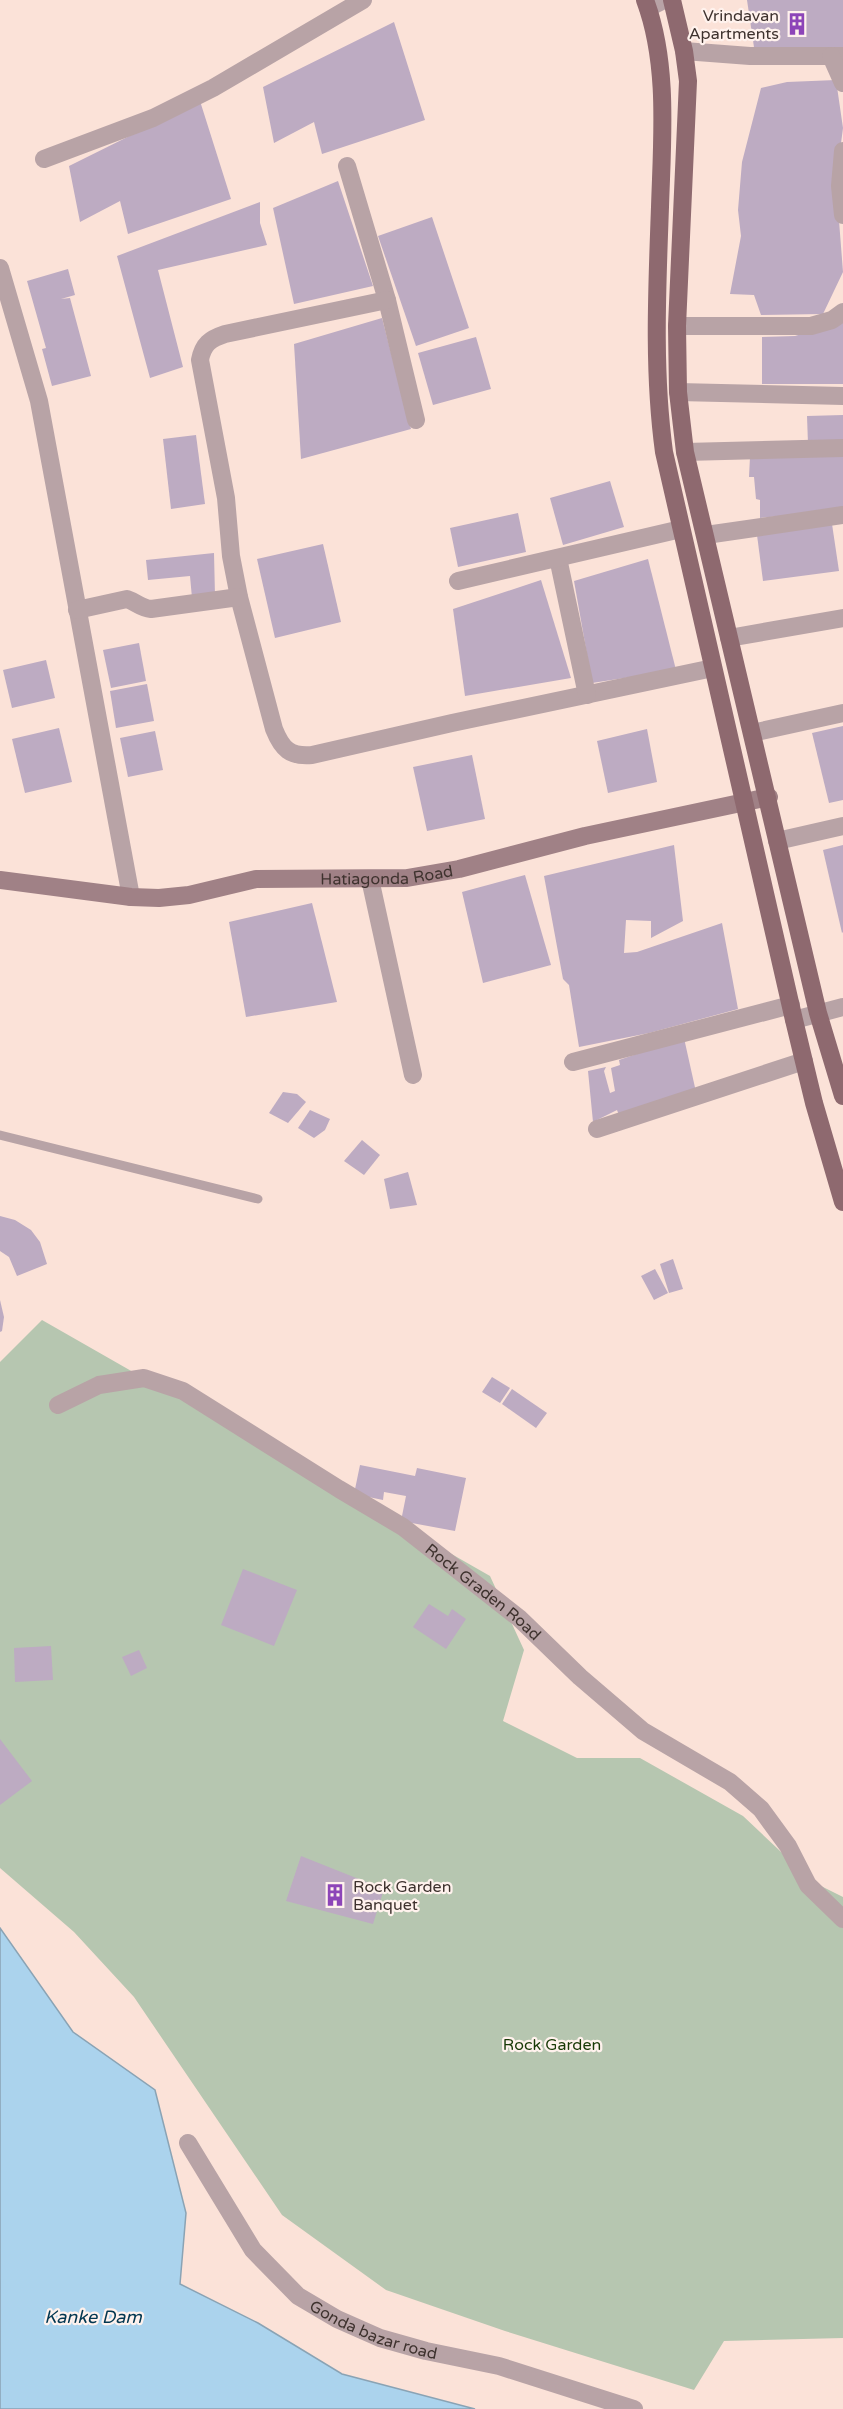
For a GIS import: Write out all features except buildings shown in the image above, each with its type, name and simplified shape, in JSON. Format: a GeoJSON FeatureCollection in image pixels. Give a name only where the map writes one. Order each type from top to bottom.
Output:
{"type":"FeatureCollection","features":[{"type":"Feature","properties":{"kind":"main road"},"geometry":{"type":"LineString","coordinates":[[672,0],[684,51],[688,81],[677,326],[678,392],[686,452],[818,1013],[843,1096]]}},
{"type":"Feature","properties":{"kind":"main road"},"geometry":{"type":"LineString","coordinates":[[646,4],[661,85],[662,134],[655,341],[658,409],[664,452],[804,1061],[843,1202]]}},
{"type":"Feature","properties":{"kind":"street"},"geometry":{"type":"LineString","coordinates":[[44,159],[153,118],[213,88],[363,0]]}},
{"type":"Feature","properties":{"kind":"street"},"geometry":{"type":"LineString","coordinates":[[646,4],[664,0]]}},
{"type":"Feature","properties":{"kind":"street"},"geometry":{"type":"LineString","coordinates":[[684,51],[750,56],[837,56],[843,83]]}},
{"type":"Feature","properties":{"kind":"street"},"geometry":{"type":"LineString","coordinates":[[843,151],[840,186],[843,214]]}},
{"type":"Feature","properties":{"kind":"street"},"geometry":{"type":"LineString","coordinates":[[347,166],[387,300],[416,420]]}},
{"type":"Feature","properties":{"kind":"street"},"geometry":{"type":"LineString","coordinates":[[0,268],[39,401],[131,897]]}},
{"type":"Feature","properties":{"kind":"street"},"geometry":{"type":"LineString","coordinates":[[387,300],[225,334],[206,343],[202,351],[200,360],[226,498],[231,556],[239,597],[279,743],[287,752],[298,756],[713,668]]}},
{"type":"Feature","properties":{"kind":"street"},"geometry":{"type":"LineString","coordinates":[[677,326],[811,326],[832,320],[843,312]]}},
{"type":"Feature","properties":{"kind":"street"},"geometry":{"type":"LineString","coordinates":[[678,392],[843,396]]}},
{"type":"Feature","properties":{"kind":"street"},"geometry":{"type":"LineString","coordinates":[[686,452],[843,448]]}},
{"type":"Feature","properties":{"kind":"street"},"geometry":{"type":"LineString","coordinates":[[706,535],[843,515]]}},
{"type":"Feature","properties":{"kind":"street"},"geometry":{"type":"LineString","coordinates":[[458,581],[681,528]]}},
{"type":"Feature","properties":{"kind":"street"},"geometry":{"type":"LineString","coordinates":[[558,558],[587,695]]}},
{"type":"Feature","properties":{"kind":"street"},"geometry":{"type":"LineString","coordinates":[[76,610],[127,599],[143,608],[151,609],[239,597]]}},
{"type":"Feature","properties":{"kind":"street"},"geometry":{"type":"LineString","coordinates":[[729,638],[843,618]]}},
{"type":"Feature","properties":{"kind":"street"},"geometry":{"type":"LineString","coordinates":[[752,733],[843,713]]}},
{"type":"Feature","properties":{"kind":"street","name":"Hatiagonda Road"},"geometry":{"type":"LineString","coordinates":[[0,880],[131,897],[159,898],[189,894],[256,879],[407,878],[459,869],[585,836],[769,797]]}},
{"type":"Feature","properties":{"kind":"street"},"geometry":{"type":"LineString","coordinates":[[777,841],[843,826]]}},
{"type":"Feature","properties":{"kind":"street"},"geometry":{"type":"LineString","coordinates":[[370,879],[413,1075]]}},
{"type":"Feature","properties":{"kind":"street"},"geometry":{"type":"LineString","coordinates":[[573,1062],[793,1012],[818,1013],[843,1006]]}},
{"type":"Feature","properties":{"kind":"street"},"geometry":{"type":"LineString","coordinates":[[597,1129],[804,1061]]}},
{"type":"Feature","properties":{"kind":"street","name":"Rock Graden Road"},"geometry":{"type":"LineString","coordinates":[[58,1405],[99,1385],[144,1378],[183,1391],[403,1527],[519,1618],[580,1677],[643,1731],[730,1782],[761,1809],[788,1846],[808,1885],[843,1919]]}},
{"type":"Feature","properties":{"kind":"street","name":"Gonda bazar road"},"geometry":{"type":"LineString","coordinates":[[188,2143],[253,2250],[298,2296],[337,2319],[380,2338],[426,2351],[499,2366],[634,2409]]}},
{"type":"Feature","properties":{"kind":"lane"},"geometry":{"type":"LineString","coordinates":[[0,1135],[258,1199]]}},
{"type":"Feature","properties":{"kind":"green space","name":"Rock Garden"},"geometry":{"type":"Polygon","coordinates":[[[42,1320],[490,1576],[524,1650],[503,1721],[577,1758],[640,1758],[743,1816],[813,1882],[843,1897],[843,2338],[724,2341],[694,2390],[505,2331],[386,2290],[282,2215],[134,1997],[74,1932],[0,1868],[0,1362],[42,1320]]]}},
{"type":"Feature","properties":{"kind":"water","name":"Kanke Dam"},"geometry":{"type":"Polygon","coordinates":[[[0,1928],[73,2032],[155,2090],[186,2213],[180,2284],[258,2323],[342,2374],[475,2409],[0,2409],[0,1928]]]}},
{"type":"Feature","properties":{"kind":"place","name":"Vrindavan Apartments"},"geometry":{"type":"Point","coordinates":[797,24]}},
{"type":"Feature","properties":{"kind":"place","name":"Rock Garden Banquet"},"geometry":{"type":"Point","coordinates":[335,1895]}}]}
